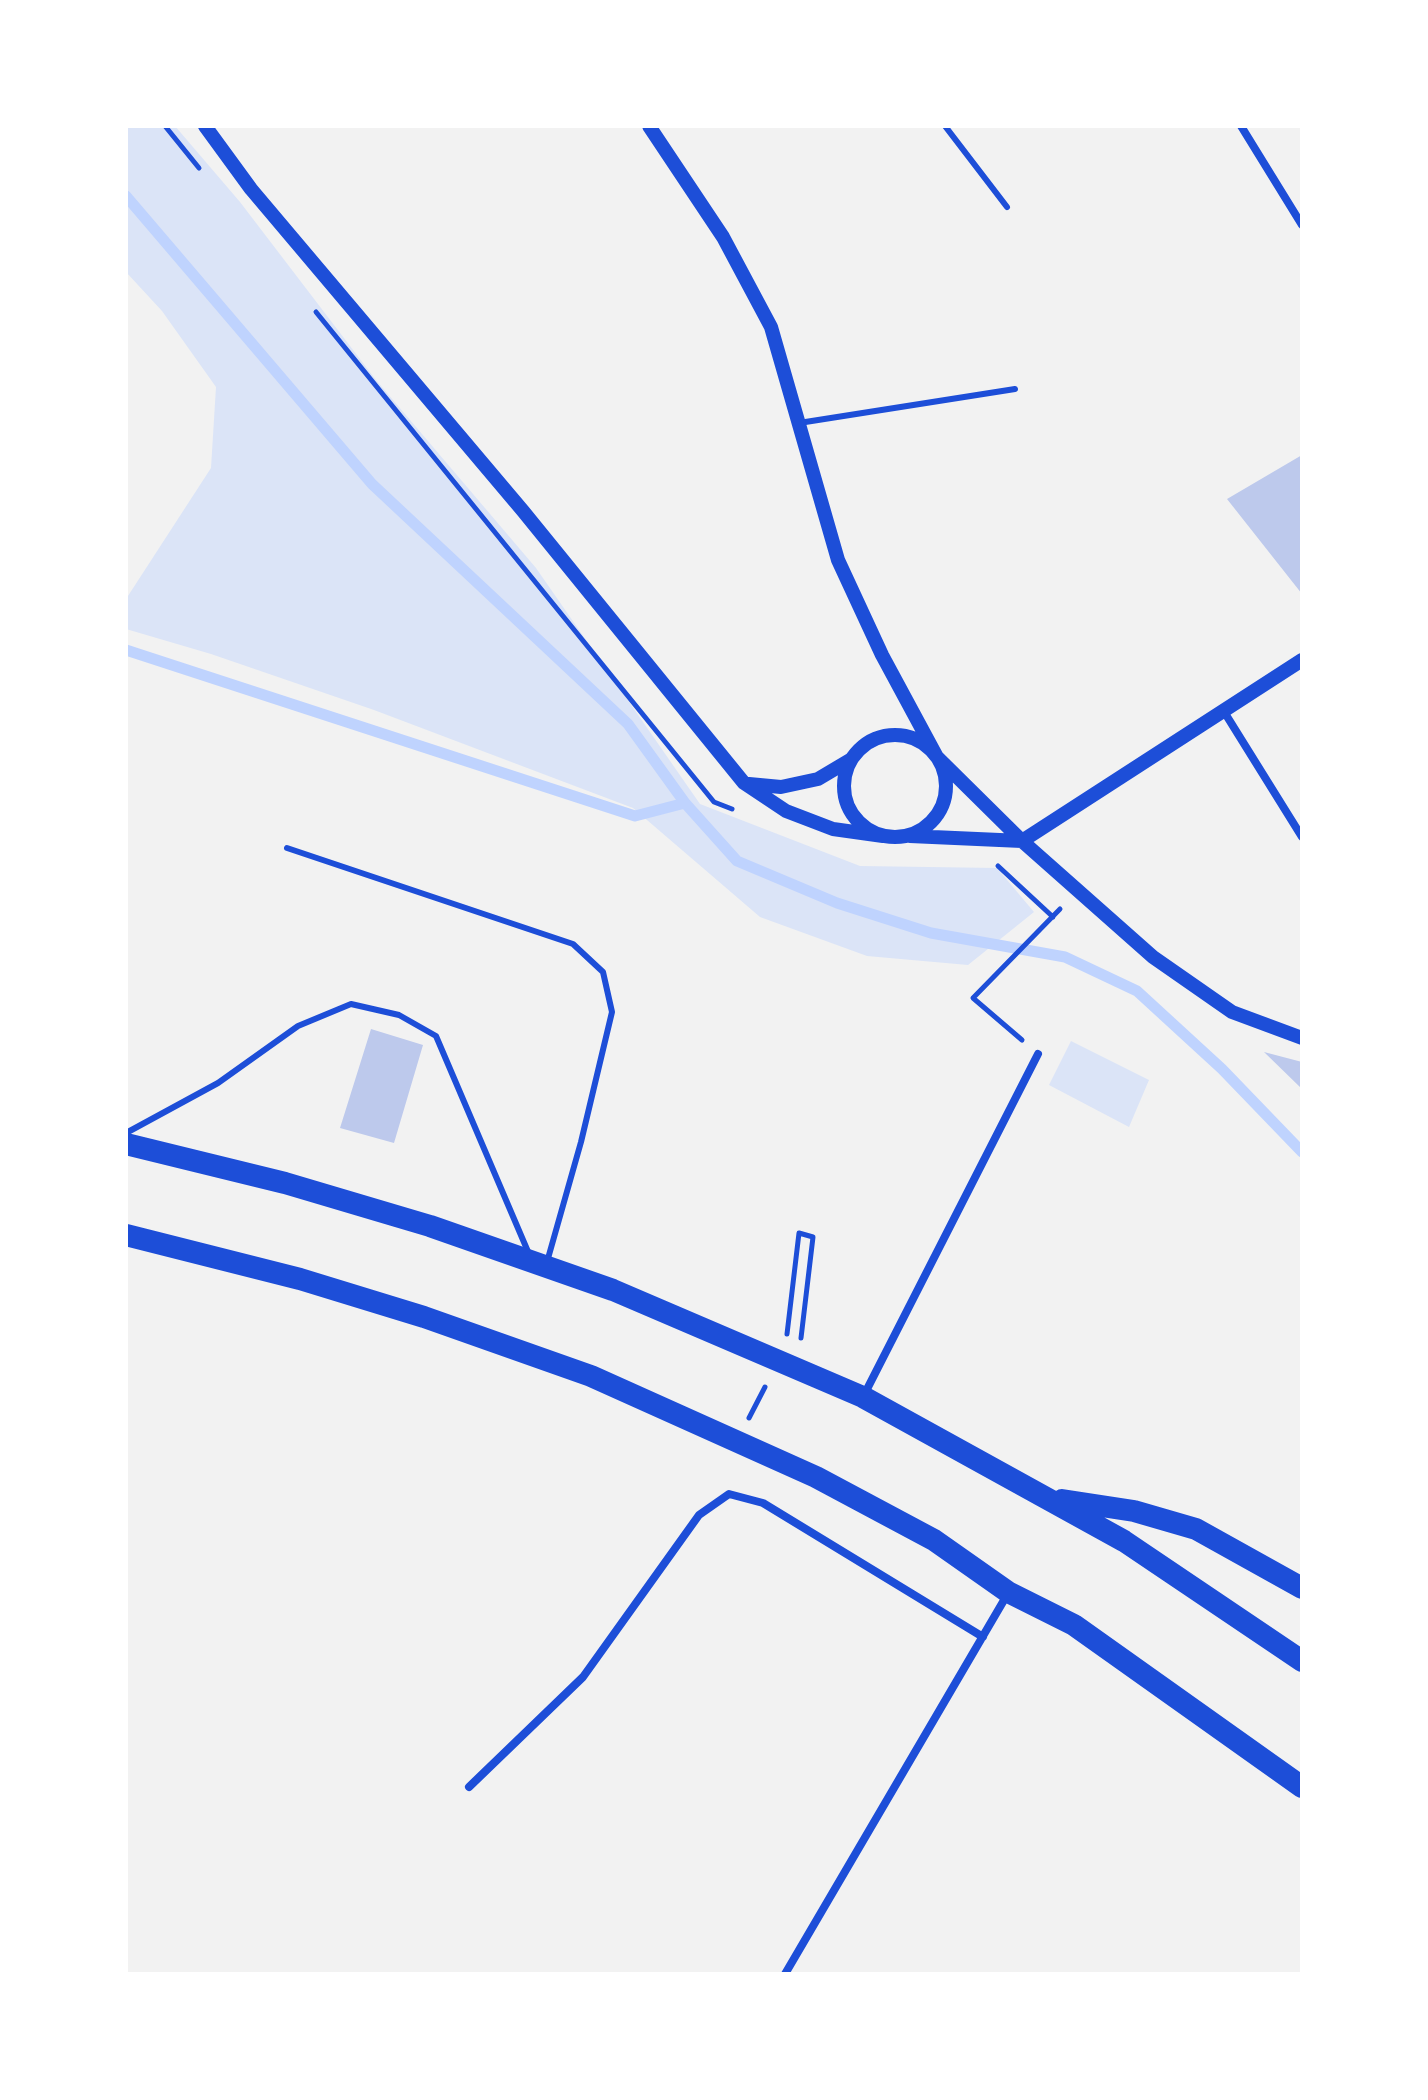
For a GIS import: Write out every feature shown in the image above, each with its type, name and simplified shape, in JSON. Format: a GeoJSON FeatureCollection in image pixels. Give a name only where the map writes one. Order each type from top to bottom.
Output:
{"type":"FeatureCollection","features":[{"type":"Feature","properties":{"kind":"highway"},"geometry":{"type":"LineString","coordinates":[[126,1144],[300,1187],[539,1263],[613,1290],[863,1397],[1124,1541],[1302,1661]]}},
{"type":"Feature","properties":{"kind":"highway"},"geometry":{"type":"LineString","coordinates":[[126,1235],[300,1279],[591,1376],[816,1477],[934,1540],[1008,1592],[1074,1625],[1302,1787]]}},
{"type":"Feature","properties":{"kind":"highway"},"geometry":{"type":"LineString","coordinates":[[1045,1497],[1134,1511],[1196,1529],[1302,1588]]}},
{"type":"Feature","properties":{"kind":"street"},"geometry":{"type":"LineString","coordinates":[[205,126],[251,189],[523,511],[744,783],[786,811],[833,829],[883,836],[1022,841],[1302,660]]}},
{"type":"Feature","properties":{"kind":"street"},"geometry":{"type":"LineString","coordinates":[[649,126],[723,237],[771,327],[838,560],[882,655],[944,769],[946,782],[941,809],[933,821],[910,836]]}},
{"type":"Feature","properties":{"kind":"street"},"geometry":{"type":"LineString","coordinates":[[1241,126],[1302,225]]}},
{"type":"Feature","properties":{"kind":"street"},"geometry":{"type":"LineString","coordinates":[[1223,710],[1302,837]]}},
{"type":"Feature","properties":{"kind":"street"},"geometry":{"type":"LineString","coordinates":[[744,783],[781,787],[818,779],[850,760],[862,747],[876,739],[892,735],[910,737],[925,744],[1022,841],[1153,957],[1232,1012],[1302,1038]]}},
{"type":"Feature","properties":{"kind":"street"},"geometry":{"type":"LineString","coordinates":[[850,760],[843,791],[847,806],[856,820],[868,830],[883,836]]}},
{"type":"Feature","properties":{"kind":"street"},"geometry":{"type":"LineString","coordinates":[[863,1397],[1038,1054]]}},
{"type":"Feature","properties":{"kind":"street"},"geometry":{"type":"LineString","coordinates":[[469,1787],[583,1677],[699,1515],[729,1494],[763,1503],[983,1637]]}},
{"type":"Feature","properties":{"kind":"street"},"geometry":{"type":"LineString","coordinates":[[785,1974],[1008,1592]]}},
{"type":"Feature","properties":{"kind":"lane"},"geometry":{"type":"LineString","coordinates":[[945,126],[1007,207]]}},
{"type":"Feature","properties":{"kind":"lane"},"geometry":{"type":"LineString","coordinates":[[799,423],[1015,389]]}},
{"type":"Feature","properties":{"kind":"lane"},"geometry":{"type":"LineString","coordinates":[[287,848],[573,944],[603,972],[612,1012],[581,1142],[539,1263]]}},
{"type":"Feature","properties":{"kind":"lane"},"geometry":{"type":"LineString","coordinates":[[126,1133],[218,1083],[298,1026],[351,1004],[399,1015],[436,1036],[539,1263]]}},
{"type":"Feature","properties":{"kind":"path"},"geometry":{"type":"LineString","coordinates":[[1038,1054],[973,998],[1053,917]]}},
{"type":"Feature","properties":{"kind":"path"},"geometry":{"type":"LineString","coordinates":[[785,1348],[799,1233],[813,1237],[800,1345]]}},
{"type":"Feature","properties":{"kind":"shaded area"},"geometry":{"type":"Polygon","coordinates":[[[126,126],[175,126],[240,202],[376,380],[536,568],[700,804],[860,866],[997,868],[1034,912],[968,965],[867,956],[760,917],[633,808],[374,710],[211,654],[126,629],[126,599],[211,468],[216,387],[162,311],[126,272],[126,126]]]}},
{"type":"Feature","properties":{"kind":"shaded area"},"geometry":{"type":"Polygon","coordinates":[[[1071,1041],[1149,1080],[1129,1127],[1049,1085],[1071,1041]]]}},
{"type":"Feature","properties":{"kind":"building"},"geometry":{"type":"Polygon","coordinates":[[[1302,455],[1302,594],[1227,499],[1302,455]]]}},
{"type":"Feature","properties":{"kind":"building"},"geometry":{"type":"Polygon","coordinates":[[[371,1029],[423,1045],[394,1143],[340,1128],[371,1029]]]}},
{"type":"Feature","properties":{"kind":"building"},"geometry":{"type":"Polygon","coordinates":[[[1264,1052],[1302,1062],[1302,1089],[1264,1052]]]}},
{"type":"Feature","properties":{"kind":"waterway"},"geometry":{"type":"LineString","coordinates":[[126,196],[372,484],[628,724],[685,803],[737,861],[837,903],[931,933],[1065,957],[1137,991],[1222,1069],[1302,1152]]}},
{"type":"Feature","properties":{"kind":"waterway"},"geometry":{"type":"LineString","coordinates":[[126,650],[635,816],[685,803]]}}]}
